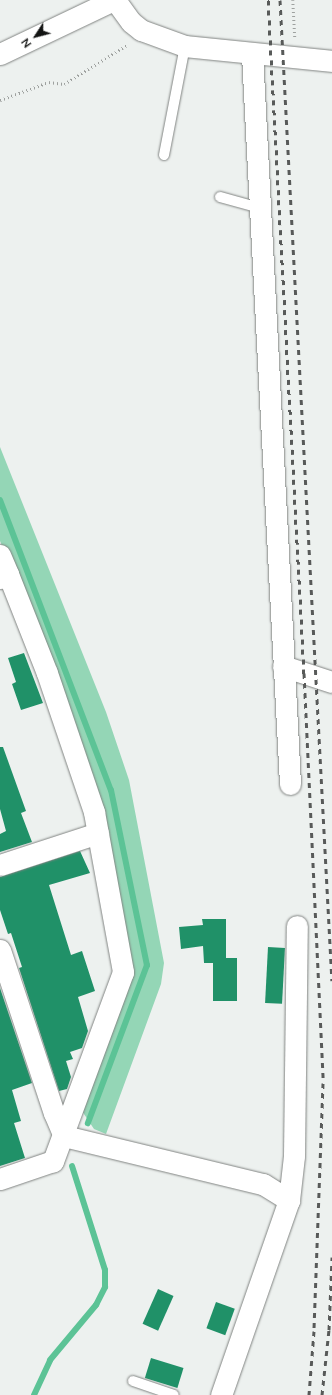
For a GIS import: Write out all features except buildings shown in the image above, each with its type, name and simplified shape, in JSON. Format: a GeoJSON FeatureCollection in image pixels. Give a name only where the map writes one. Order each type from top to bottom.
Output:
{"type":"FeatureCollection","features":[{"type":"Feature","properties":{"kind":"street"},"geometry":{"type":"LineString","coordinates":[[0,54],[114,0],[131,22],[141,30],[185,46],[296,59],[332,61]]}},
{"type":"Feature","properties":{"kind":"street"},"geometry":{"type":"LineString","coordinates":[[252,54],[290,784]]}},
{"type":"Feature","properties":{"kind":"street"},"geometry":{"type":"LineString","coordinates":[[0,555],[4,576],[47,673],[94,812],[123,972],[64,1136],[53,1161],[0,1179]]}},
{"type":"Feature","properties":{"kind":"street"},"geometry":{"type":"LineString","coordinates":[[283,666],[332,682]]}},
{"type":"Feature","properties":{"kind":"street"},"geometry":{"type":"LineString","coordinates":[[0,865],[98,834]]}},
{"type":"Feature","properties":{"kind":"street"},"geometry":{"type":"LineString","coordinates":[[221,1395],[289,1200],[294,1156],[297,926]]}},
{"type":"Feature","properties":{"kind":"street"},"geometry":{"type":"LineString","coordinates":[[0,950],[54,1113],[64,1136]]}},
{"type":"Feature","properties":{"kind":"street"},"geometry":{"type":"LineString","coordinates":[[64,1136],[263,1184],[289,1200]]}},
{"type":"Feature","properties":{"kind":"lane"},"geometry":{"type":"LineString","coordinates":[[164,155],[185,46]]}},
{"type":"Feature","properties":{"kind":"lane"},"geometry":{"type":"LineString","coordinates":[[220,197],[260,208]]}},
{"type":"Feature","properties":{"kind":"lane"},"geometry":{"type":"LineString","coordinates":[[133,1381],[174,1395]]}},
{"type":"Feature","properties":{"kind":"path"},"geometry":{"type":"LineString","coordinates":[[293,0],[296,59]]}},
{"type":"Feature","properties":{"kind":"path"},"geometry":{"type":"LineString","coordinates":[[0,100],[49,82],[64,84],[131,43],[141,30]]}},
{"type":"Feature","properties":{"kind":"green space"},"geometry":{"type":"Polygon","coordinates":[[[0,447],[106,712],[129,780],[164,963],[161,984],[106,1134],[94,1129],[80,1108],[130,972],[30,614],[0,541],[0,447]]]}},
{"type":"Feature","properties":{"kind":"waterway"},"geometry":{"type":"LineString","coordinates":[[0,500],[111,790],[147,965],[88,1123]]}},
{"type":"Feature","properties":{"kind":"waterway"},"geometry":{"type":"LineString","coordinates":[[34,1395],[50,1360],[96,1305],[105,1287],[105,1270],[72,1166]]}},
{"type":"Feature","properties":{"kind":"railway"},"geometry":{"type":"LineString","coordinates":[[268,0],[304,673],[323,1083],[314,1331],[309,1395]]}},
{"type":"Feature","properties":{"kind":"railway"},"geometry":{"type":"LineString","coordinates":[[280,0],[332,981]]}},
{"type":"Feature","properties":{"kind":"railway"},"geometry":{"type":"LineString","coordinates":[[322,1395],[329,1330],[332,1257]]}}]}
